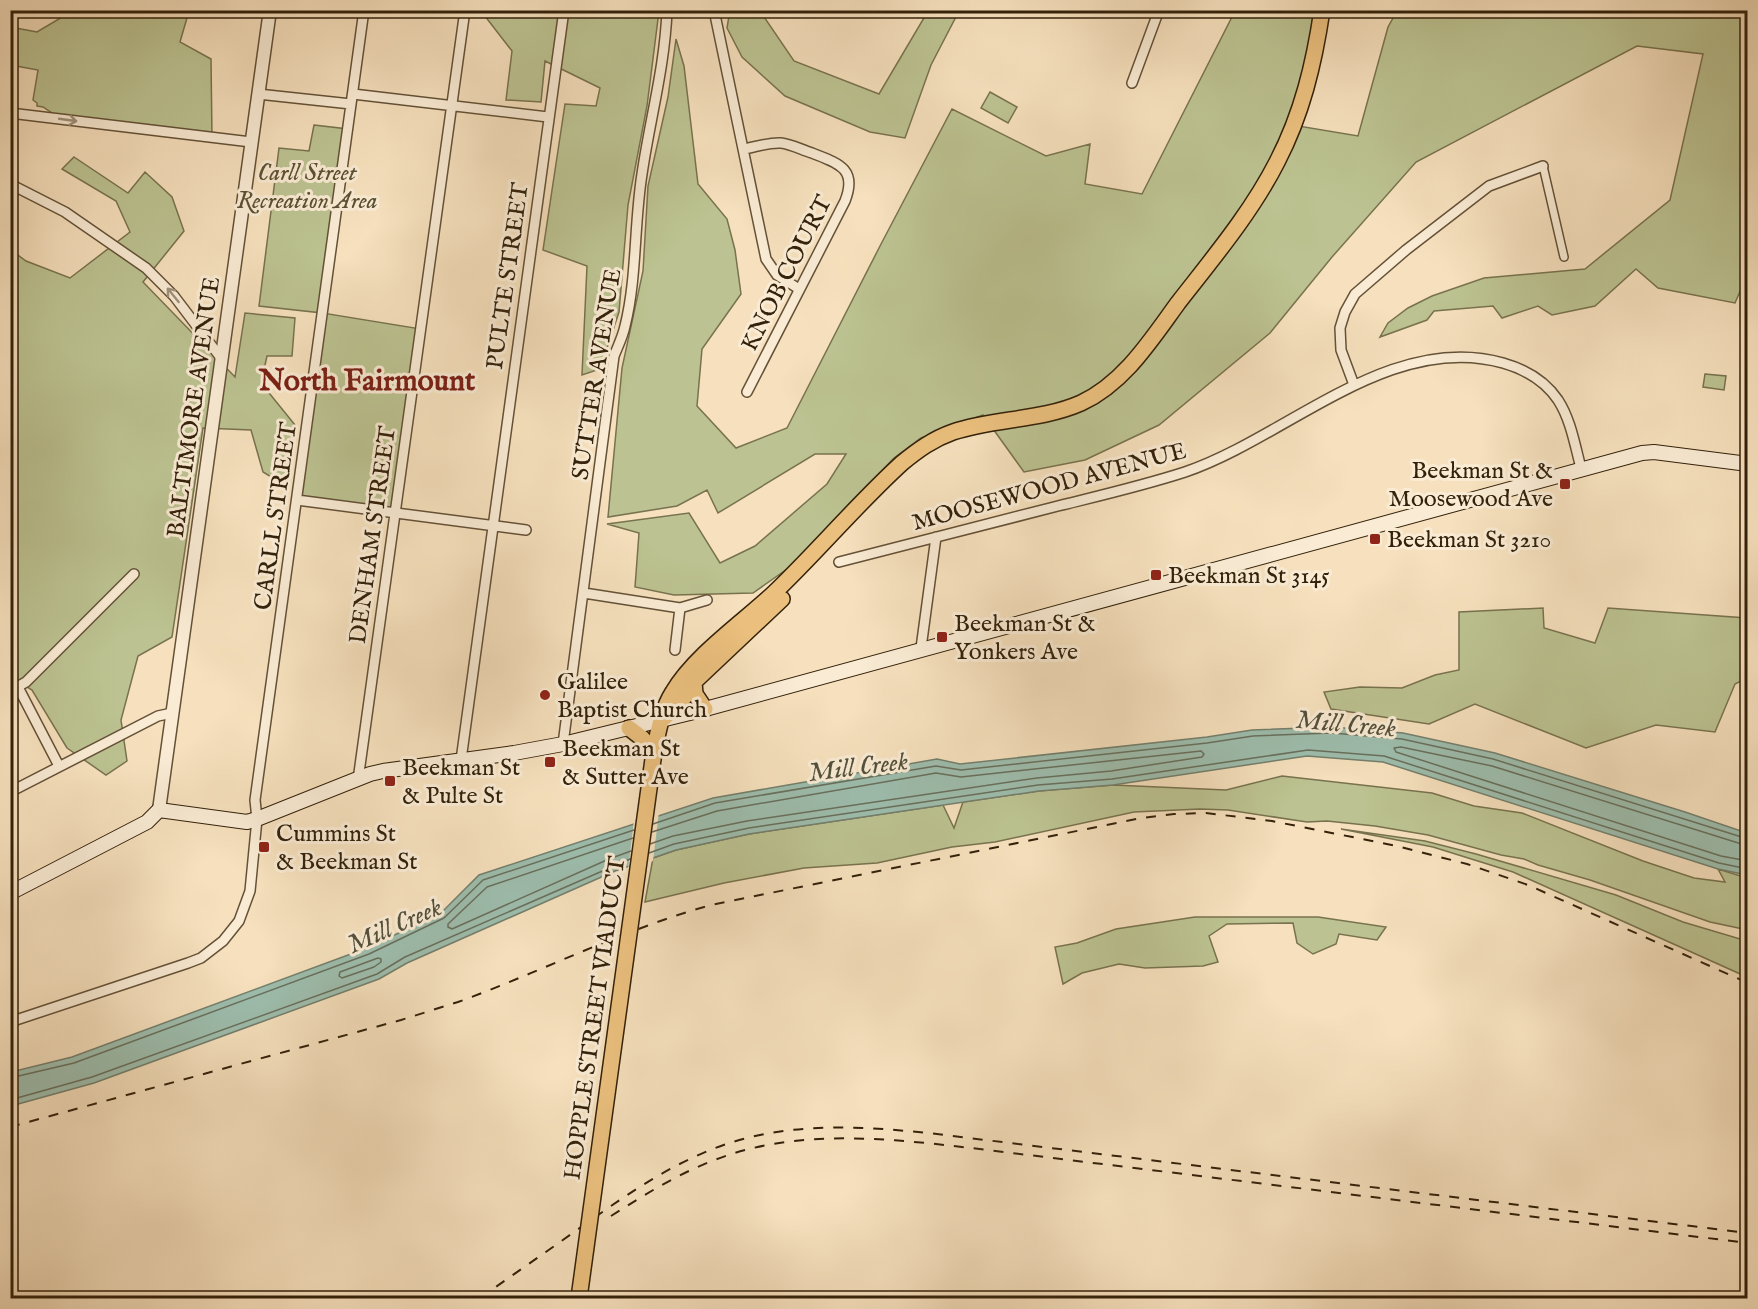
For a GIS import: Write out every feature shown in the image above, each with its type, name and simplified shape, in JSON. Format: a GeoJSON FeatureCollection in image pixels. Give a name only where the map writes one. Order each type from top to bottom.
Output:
{"type":"FeatureCollection","features":[{"type":"Feature","properties":{"kind":"main road","name":"HOPPLE STREET VIADUCT"},"geometry":{"type":"LineString","coordinates":[[579,1299],[653,747],[665,705],[674,690],[704,656],[785,582],[888,475],[921,447],[960,430],[1046,415],[1065,409],[1100,392],[1118,377],[1133,361],[1245,214],[1277,162],[1298,114],[1310,76],[1322,10]]}},
{"type":"Feature","properties":{"kind":"main road"},"geometry":{"type":"LineString","coordinates":[[662,720],[681,702],[694,682],[792,588],[906,470],[921,458],[954,442],[1074,414],[1097,403],[1125,381],[1160,342],[1248,227],[1277,181],[1311,105],[1319,77],[1330,10]]}},
{"type":"Feature","properties":{"kind":"main road"},"geometry":{"type":"LineString","coordinates":[[10,892],[147,822],[159,810],[247,822],[370,774],[396,768],[514,753],[563,744],[662,720],[1642,453],[1654,452],[1748,464]]}},
{"type":"Feature","properties":{"kind":"main road"},"geometry":{"type":"LineString","coordinates":[[694,682],[695,694],[705,709]]}},
{"type":"Feature","properties":{"kind":"main road"},"geometry":{"type":"LineString","coordinates":[[629,728],[653,747]]}},
{"type":"Feature","properties":{"kind":"street","name":"BALTIMORE AVENUE"},"geometry":{"type":"LineString","coordinates":[[159,810],[270,10]]}},
{"type":"Feature","properties":{"kind":"street","name":"CARLL STREET"},"geometry":{"type":"LineString","coordinates":[[10,1022],[151,977],[201,958],[224,941],[240,918],[250,891],[257,819],[255,800],[364,10]]}},
{"type":"Feature","properties":{"kind":"street","name":"DENHAM STREET"},"geometry":{"type":"LineString","coordinates":[[358,780],[465,10]]}},
{"type":"Feature","properties":{"kind":"street","name":"PULTE STREET"},"geometry":{"type":"LineString","coordinates":[[462,760],[564,10]]}},
{"type":"Feature","properties":{"kind":"street","name":"SUTTER AVENUE"},"geometry":{"type":"LineString","coordinates":[[563,744],[614,356],[625,326],[632,275],[636,216],[642,172],[662,72],[667,10]]}},
{"type":"Feature","properties":{"kind":"street"},"geometry":{"type":"LineString","coordinates":[[714,10],[766,259],[777,275],[799,289]]}},
{"type":"Feature","properties":{"kind":"street"},"geometry":{"type":"LineString","coordinates":[[1132,83],[1159,10]]}},
{"type":"Feature","properties":{"kind":"street"},"geometry":{"type":"LineString","coordinates":[[258,94],[451,106],[548,117]]}},
{"type":"Feature","properties":{"kind":"street"},"geometry":{"type":"LineString","coordinates":[[10,113],[251,142]]}},
{"type":"Feature","properties":{"kind":"street","name":"KNOB COURT"},"geometry":{"type":"LineString","coordinates":[[744,149],[781,143],[838,163],[847,172],[849,186],[845,201],[747,392]]}},
{"type":"Feature","properties":{"kind":"street"},"geometry":{"type":"LineString","coordinates":[[1354,385],[1341,350],[1340,328],[1345,312],[1355,294],[1406,250],[1489,186],[1543,166],[1564,257]]}},
{"type":"Feature","properties":{"kind":"street"},"geometry":{"type":"LineString","coordinates":[[10,184],[65,212],[146,268],[174,296],[221,358]]}},
{"type":"Feature","properties":{"kind":"street","name":"MOOSEWOOD AVENUE"},"geometry":{"type":"LineString","coordinates":[[839,562],[1133,487],[1187,471],[1247,444],[1354,385],[1403,367],[1443,357],[1477,358],[1515,367],[1543,383],[1557,399],[1567,419],[1581,468]]}},
{"type":"Feature","properties":{"kind":"street"},"geometry":{"type":"LineString","coordinates":[[297,500],[526,530]]}},
{"type":"Feature","properties":{"kind":"street"},"geometry":{"type":"LineString","coordinates":[[921,648],[936,537]]}},
{"type":"Feature","properties":{"kind":"street"},"geometry":{"type":"LineString","coordinates":[[59,766],[14,689],[26,682],[134,574]]}},
{"type":"Feature","properties":{"kind":"street"},"geometry":{"type":"LineString","coordinates":[[584,593],[680,608],[707,600]]}},
{"type":"Feature","properties":{"kind":"street"},"geometry":{"type":"LineString","coordinates":[[675,650],[680,608]]}},
{"type":"Feature","properties":{"kind":"street"},"geometry":{"type":"LineString","coordinates":[[10,792],[158,716],[172,713]]}},
{"type":"Feature","properties":{"kind":"green space"},"geometry":{"type":"Polygon","coordinates":[[[730,10],[762,11],[794,61],[879,94],[928,11],[959,11],[931,65],[905,138],[870,132],[785,96],[742,57],[727,28],[730,10]]]}},
{"type":"Feature","properties":{"kind":"green space"},"geometry":{"type":"Polygon","coordinates":[[[62,11],[189,11],[180,42],[211,59],[212,138],[61,119],[43,107],[37,106],[33,100],[38,70],[11,65],[10,27],[37,32],[64,16],[61,15],[62,11]]]}},
{"type":"Feature","properties":{"kind":"green space"},"geometry":{"type":"Polygon","coordinates":[[[481,11],[659,11],[647,106],[628,205],[619,312],[600,369],[582,375],[587,266],[543,250],[565,104],[596,106],[600,88],[545,61],[541,102],[506,100],[512,51],[481,11]]]}},
{"type":"Feature","properties":{"kind":"green space"},"geometry":{"type":"Polygon","coordinates":[[[1235,11],[1314,11],[1304,73],[1286,124],[1358,136],[1388,27],[1397,11],[1747,11],[1748,273],[1735,303],[1658,288],[1636,269],[1595,306],[1552,315],[1538,306],[1502,318],[1493,306],[1434,311],[1427,320],[1380,337],[1388,323],[1408,308],[1432,296],[1484,278],[1585,269],[1670,200],[1703,54],[1637,46],[1416,162],[1332,257],[1270,333],[1159,425],[1085,460],[1024,472],[983,415],[921,438],[894,458],[790,567],[753,593],[674,595],[635,587],[639,533],[607,524],[689,513],[720,563],[755,546],[827,484],[846,454],[815,454],[718,513],[707,490],[677,506],[608,517],[622,368],[643,271],[648,186],[668,97],[676,39],[684,66],[698,184],[727,219],[735,250],[741,294],[702,349],[697,406],[736,448],[787,428],[952,109],[1046,156],[1090,144],[1085,184],[1142,194],[1235,11]]]}},
{"type":"Feature","properties":{"kind":"green space"},"geometry":{"type":"Polygon","coordinates":[[[990,92],[1017,107],[1008,123],[981,108],[990,92]]]}},
{"type":"Feature","properties":{"kind":"green space","name":"Carll Street Recreation Area"},"geometry":{"type":"Polygon","coordinates":[[[314,125],[348,129],[322,313],[259,306],[279,148],[309,151],[314,125]]]}},
{"type":"Feature","properties":{"kind":"green space"},"geometry":{"type":"Polygon","coordinates":[[[74,157],[128,193],[145,172],[172,197],[184,231],[143,282],[235,377],[245,313],[295,318],[292,356],[267,356],[261,383],[295,425],[286,486],[263,472],[251,430],[203,428],[172,637],[138,656],[121,720],[127,761],[106,775],[67,748],[32,690],[13,678],[11,679],[11,250],[26,261],[70,278],[130,232],[116,201],[62,169],[74,157]]]}},
{"type":"Feature","properties":{"kind":"green space"},"geometry":{"type":"Polygon","coordinates":[[[322,313],[421,329],[395,513],[297,500],[322,313]]]}},
{"type":"Feature","properties":{"kind":"green space"},"geometry":{"type":"Polygon","coordinates":[[[1705,374],[1726,376],[1724,390],[1703,387],[1705,374]]]}},
{"type":"Feature","properties":{"kind":"green space"},"geometry":{"type":"Polygon","coordinates":[[[1543,608],[1544,628],[1595,643],[1608,608],[1747,618],[1747,678],[1735,684],[1715,732],[1656,725],[1586,748],[1475,704],[1429,724],[1331,709],[1324,692],[1360,687],[1402,688],[1435,675],[1459,670],[1459,612],[1543,608]]]}},
{"type":"Feature","properties":{"kind":"green space"},"geometry":{"type":"Polygon","coordinates":[[[1282,776],[1432,793],[1474,806],[1522,813],[1643,861],[1694,878],[1725,882],[1718,869],[1747,878],[1748,932],[1710,922],[1524,859],[1428,835],[1375,826],[1327,821],[1307,822],[1228,810],[1200,809],[1134,812],[995,842],[952,847],[877,863],[804,868],[724,883],[645,902],[653,858],[676,850],[749,834],[943,805],[954,828],[963,802],[1039,791],[1113,785],[1226,790],[1282,776]]]}},
{"type":"Feature","properties":{"kind":"green space"},"geometry":{"type":"Polygon","coordinates":[[[1341,829],[1425,841],[1476,854],[1616,895],[1683,922],[1747,941],[1747,977],[1513,872],[1433,847],[1341,829]]]}},
{"type":"Feature","properties":{"kind":"green space"},"geometry":{"type":"Polygon","coordinates":[[[1195,917],[1318,917],[1386,927],[1377,940],[1339,934],[1336,944],[1313,954],[1297,943],[1293,923],[1227,924],[1209,936],[1218,962],[1203,966],[1145,968],[1119,964],[1082,973],[1063,984],[1055,947],[1077,943],[1116,929],[1195,917]]]}},
{"type":"Feature","properties":{"kind":"water"},"geometry":{"type":"Polygon","coordinates":[[[1332,727],[1403,733],[1495,753],[1747,833],[1747,875],[1718,869],[1383,762],[1307,756],[1113,785],[1039,791],[749,834],[676,850],[615,871],[407,963],[379,979],[94,1083],[11,1106],[11,1072],[72,1057],[367,948],[441,913],[479,875],[713,798],[937,759],[960,764],[1252,730],[1332,727]]]}},
{"type":"Feature","properties":{"kind":"pier"},"geometry":{"type":"Polygon","coordinates":[[[659,812],[653,861],[628,870],[634,820],[659,812]]]}},
{"type":"Feature","properties":{"kind":"railway"},"geometry":{"type":"LineString","coordinates":[[10,1127],[401,1020],[458,1002],[615,938],[711,905],[1141,818],[1174,814],[1206,813],[1272,821],[1397,846],[1467,864],[1528,885],[1748,983]]}},
{"type":"Feature","properties":{"kind":"railway"},"geometry":{"type":"LineString","coordinates":[[480,1298],[623,1198],[684,1162],[751,1137],[817,1128],[862,1128],[928,1133],[1748,1233]]}},
{"type":"Feature","properties":{"kind":"railway"},"geometry":{"type":"LineString","coordinates":[[611,1216],[648,1193],[712,1161],[775,1144],[840,1138],[906,1141],[971,1148],[1748,1243]]}},
{"type":"Feature","properties":{"kind":"place","name":"Beekman St & Moosewood Ave"},"geometry":{"type":"Point","coordinates":[1565,484]}},
{"type":"Feature","properties":{"kind":"place","name":"Beekman St 3210"},"geometry":{"type":"Point","coordinates":[1375,539]}},
{"type":"Feature","properties":{"kind":"place","name":"Beekman St 3145"},"geometry":{"type":"Point","coordinates":[1156,575]}},
{"type":"Feature","properties":{"kind":"place","name":"Beekman St & Yonkers Ave"},"geometry":{"type":"Point","coordinates":[942,637]}},
{"type":"Feature","properties":{"kind":"place","name":"Galilee Baptist Church"},"geometry":{"type":"Point","coordinates":[545,695]}},
{"type":"Feature","properties":{"kind":"place","name":"Beekman St & Sutter Ave"},"geometry":{"type":"Point","coordinates":[550,762]}},
{"type":"Feature","properties":{"kind":"place","name":"Beekman St & Pulte St"},"geometry":{"type":"Point","coordinates":[390,781]}},
{"type":"Feature","properties":{"kind":"place","name":"Cummins St & Beekman St"},"geometry":{"type":"Point","coordinates":[264,847]}},
{"type":"Feature","properties":{"kind":"district","name":"North Fairmount"},"geometry":{"type":"Point","coordinates":[367,380]}},
{"type":"Feature","properties":{"kind":"water label","name":"Mill Creek"},"geometry":{"type":"Point","coordinates":[1346,723]}},
{"type":"Feature","properties":{"kind":"water label","name":"Mill Creek"},"geometry":{"type":"Point","coordinates":[858,766]}},
{"type":"Feature","properties":{"kind":"water label","name":"Mill Creek"},"geometry":{"type":"Point","coordinates":[394,925]}}]}
